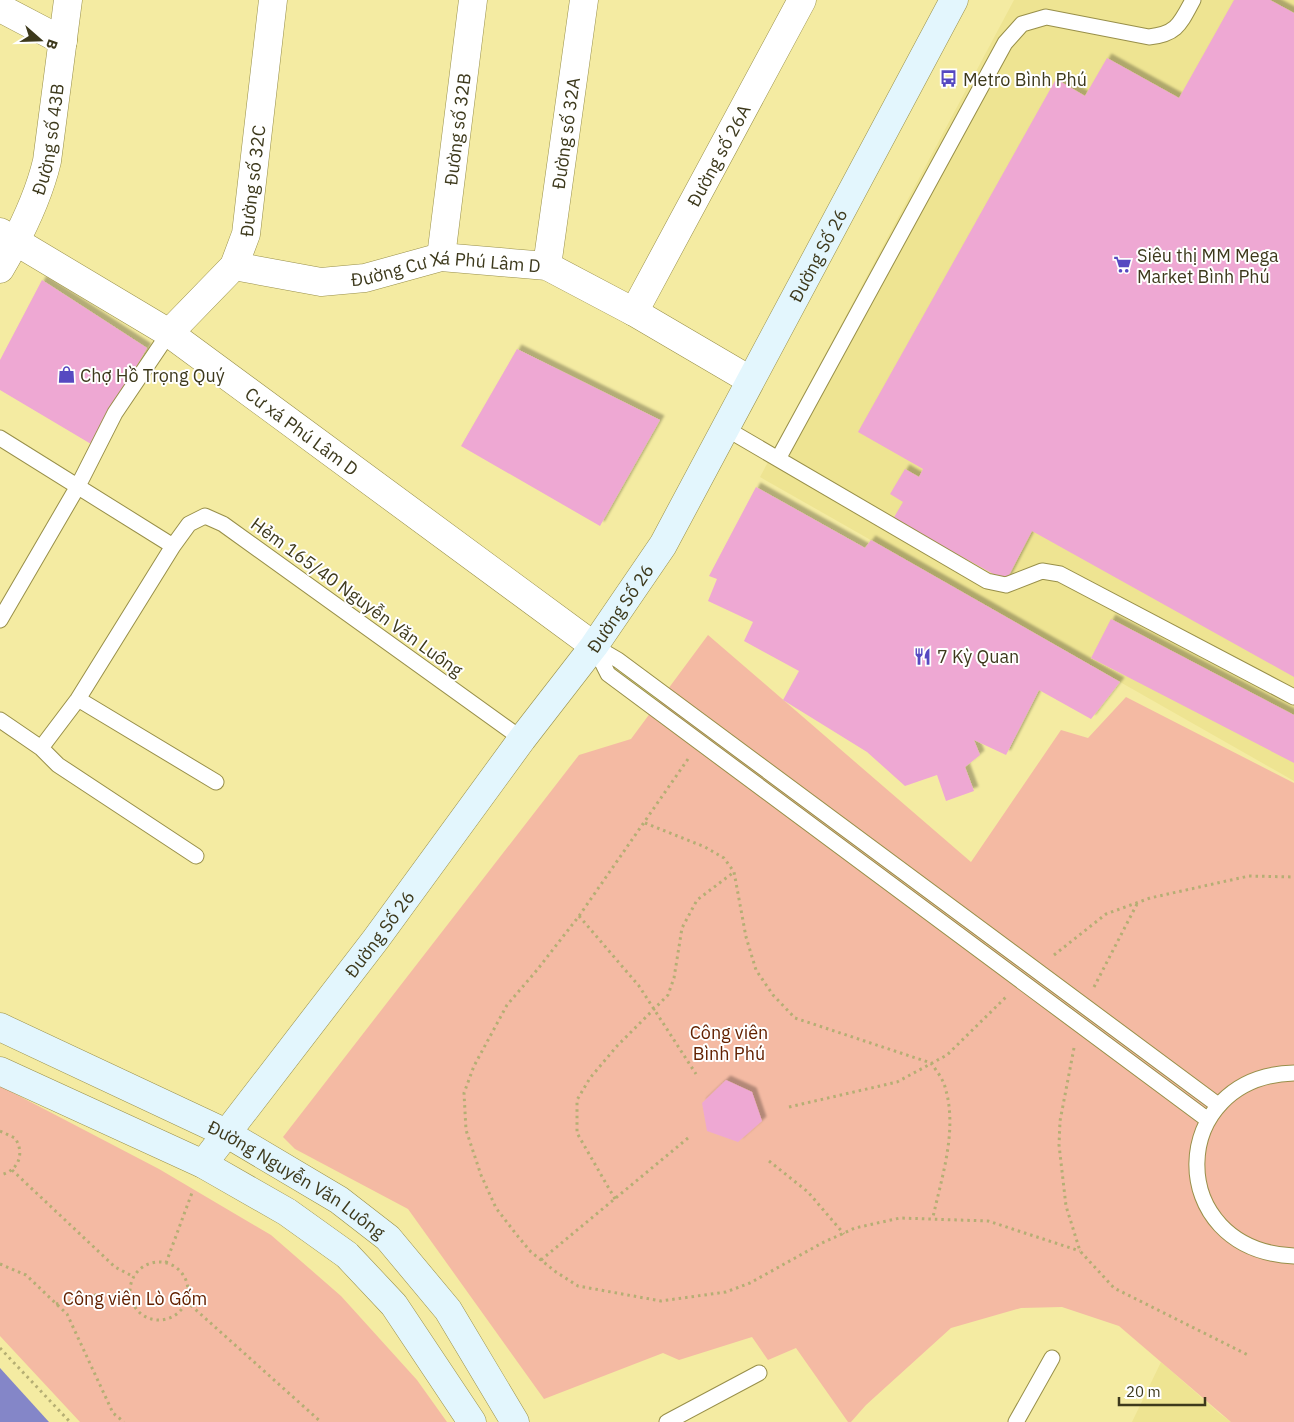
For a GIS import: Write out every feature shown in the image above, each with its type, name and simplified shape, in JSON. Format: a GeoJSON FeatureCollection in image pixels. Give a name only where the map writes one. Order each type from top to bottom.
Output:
{"type":"FeatureCollection","features":[{"type":"Feature","properties":{"kind":"street","name":"Đường số 43B"},"geometry":{"type":"LineString","coordinates":[[0,269],[8,237],[41,185],[47,161],[68,0]]}},
{"type":"Feature","properties":{"kind":"street","name":"Đường số 32C"},"geometry":{"type":"LineString","coordinates":[[169,333],[234,266],[246,234],[273,0]]}},
{"type":"Feature","properties":{"kind":"street","name":"Đường số 32B"},"geometry":{"type":"LineString","coordinates":[[441,257],[473,0]]}},
{"type":"Feature","properties":{"kind":"street","name":"Đường số 32A"},"geometry":{"type":"LineString","coordinates":[[548,266],[584,0]]}},
{"type":"Feature","properties":{"kind":"street","name":"Đường số 26A"},"geometry":{"type":"LineString","coordinates":[[634,312],[802,0]]}},
{"type":"Feature","properties":{"kind":"street","name":"Đường Số 26"},"geometry":{"type":"LineString","coordinates":[[203,1164],[376,939],[522,739],[594,646],[663,545],[954,0]]}},
{"type":"Feature","properties":{"kind":"street"},"geometry":{"type":"LineString","coordinates":[[0,8],[63,41]]}},
{"type":"Feature","properties":{"kind":"street","name":"Cư xá Phú Lâm D"},"geometry":{"type":"LineString","coordinates":[[8,237],[169,333],[594,646]]}},
{"type":"Feature","properties":{"kind":"street","name":"Đường Cư Xá Phú Lâm D"},"geometry":{"type":"LineString","coordinates":[[234,266],[321,282],[365,278],[441,257],[548,266],[634,312],[750,380]]}},
{"type":"Feature","properties":{"kind":"street","name":"Đường Nguyễn Văn Luông"},"geometry":{"type":"LineString","coordinates":[[0,1027],[226,1133],[339,1200],[388,1238],[448,1310],[515,1422]]}},
{"type":"Feature","properties":{"kind":"street","name":"Đường Nguyễn Văn Luông"},"geometry":{"type":"LineString","coordinates":[[0,1071],[203,1164],[287,1212],[348,1255],[394,1305],[472,1422]]}},
{"type":"Feature","properties":{"kind":"lane"},"geometry":{"type":"LineString","coordinates":[[778,459],[1005,43],[1016,30],[1022,24],[1046,18],[1149,37],[1166,35],[1181,23],[1193,0]]}},
{"type":"Feature","properties":{"kind":"lane"},"geometry":{"type":"LineString","coordinates":[[0,620],[78,486],[115,413],[169,333]]}},
{"type":"Feature","properties":{"kind":"lane"},"geometry":{"type":"LineString","coordinates":[[725,428],[987,581],[1006,585],[1042,571],[1060,574],[1294,698]]}},
{"type":"Feature","properties":{"kind":"lane"},"geometry":{"type":"LineString","coordinates":[[0,438],[173,546],[78,699],[41,748]]}},
{"type":"Feature","properties":{"kind":"lane","name":"Hẻm 165/40 Nguyễn Văn Luông"},"geometry":{"type":"LineString","coordinates":[[173,546],[189,524],[205,516],[223,524],[522,739]]}},
{"type":"Feature","properties":{"kind":"lane"},"geometry":{"type":"LineString","coordinates":[[594,646],[608,674],[1208,1120]]}},
{"type":"Feature","properties":{"kind":"lane"},"geometry":{"type":"LineString","coordinates":[[594,646],[626,666],[1218,1106]]}},
{"type":"Feature","properties":{"kind":"lane"},"geometry":{"type":"LineString","coordinates":[[78,699],[216,782]]}},
{"type":"Feature","properties":{"kind":"lane"},"geometry":{"type":"LineString","coordinates":[[0,720],[41,748],[58,765],[196,856]]}},
{"type":"Feature","properties":{"kind":"lane"},"geometry":{"type":"LineString","coordinates":[[1294,1073],[1275,1073],[1254,1080],[1234,1090],[1218,1106],[1208,1120],[1200,1140],[1197,1162],[1199,1184],[1206,1204],[1222,1228],[1251,1248],[1272,1254],[1294,1256]]}},
{"type":"Feature","properties":{"kind":"lane"},"geometry":{"type":"LineString","coordinates":[[1016,1422],[1052,1358]]}},
{"type":"Feature","properties":{"kind":"lane"},"geometry":{"type":"LineString","coordinates":[[667,1422],[759,1373]]}},
{"type":"Feature","properties":{"kind":"path"},"geometry":{"type":"LineString","coordinates":[[699,742],[645,823],[579,916],[507,1005],[477,1059],[464,1094],[466,1130],[481,1175],[496,1208],[516,1234],[541,1260],[578,1286],[661,1301],[726,1292],[750,1283],[855,1228],[900,1218],[988,1221],[1080,1251]]}},
{"type":"Feature","properties":{"kind":"path"},"geometry":{"type":"LineString","coordinates":[[645,823],[705,847],[724,858],[734,872],[746,937],[756,970],[773,995],[795,1018],[931,1063],[945,1086],[949,1119],[947,1156],[933,1218]]}},
{"type":"Feature","properties":{"kind":"path"},"geometry":{"type":"LineString","coordinates":[[614,1199],[577,1133],[577,1100],[590,1078],[617,1046],[668,995],[674,978],[682,928],[697,900],[734,872]]}},
{"type":"Feature","properties":{"kind":"path"},"geometry":{"type":"LineString","coordinates":[[1084,1006],[1138,902]]}},
{"type":"Feature","properties":{"kind":"path"},"geometry":{"type":"LineString","coordinates":[[579,916],[639,986],[696,1074]]}},
{"type":"Feature","properties":{"kind":"path"},"geometry":{"type":"LineString","coordinates":[[1079,1024],[1060,1121],[1059,1145],[1066,1206],[1080,1251],[1114,1288],[1250,1356]]}},
{"type":"Feature","properties":{"kind":"path"},"geometry":{"type":"LineString","coordinates":[[0,1131],[9,1133],[18,1144],[20,1158],[12,1170],[0,1175]]}},
{"type":"Feature","properties":{"kind":"path"},"geometry":{"type":"LineString","coordinates":[[541,1260],[688,1138]]}},
{"type":"Feature","properties":{"kind":"path"},"geometry":{"type":"LineString","coordinates":[[770,1161],[808,1192],[844,1234]]}},
{"type":"Feature","properties":{"kind":"path"},"geometry":{"type":"LineString","coordinates":[[12,1170],[115,1267],[134,1277]]}},
{"type":"Feature","properties":{"kind":"path"},"geometry":{"type":"LineString","coordinates":[[166,1263],[194,1189]]}},
{"type":"Feature","properties":{"kind":"path"},"geometry":{"type":"LineString","coordinates":[[166,1263],[175,1267],[182,1274],[188,1292],[186,1300],[174,1315],[156,1319],[139,1312],[130,1295],[134,1277],[140,1269],[148,1264],[166,1263]]}},
{"type":"Feature","properties":{"kind":"path"},"geometry":{"type":"LineString","coordinates":[[0,1264],[26,1275],[67,1314],[113,1413],[124,1422]]}},
{"type":"Feature","properties":{"kind":"path"},"geometry":{"type":"LineString","coordinates":[[56,1304],[100,1294],[130,1295]]}},
{"type":"Feature","properties":{"kind":"path"},"geometry":{"type":"LineString","coordinates":[[186,1300],[321,1422]]}},
{"type":"Feature","properties":{"kind":"path"},"geometry":{"type":"LineString","coordinates":[[0,1348],[70,1422]]}},
{"type":"Feature","properties":{"kind":"shaded area","name":"Siêu thị MM Mega Market Bình Phú"},"geometry":{"type":"Polygon","coordinates":[[[1014,0],[1294,0],[1294,781],[760,477],[1014,0]]]}},
{"type":"Feature","properties":{"kind":"shaded area"},"geometry":{"type":"Polygon","coordinates":[[[1161,1362],[1219,1413],[1231,1422],[1132,1422],[1161,1362]]]}},
{"type":"Feature","properties":{"kind":"green space","name":"Công viên Bình Phú"},"geometry":{"type":"Polygon","coordinates":[[[708,635],[971,862],[1061,730],[1088,738],[1126,697],[1294,783],[1294,1422],[1231,1422],[1119,1326],[1062,1307],[1021,1308],[951,1328],[866,1405],[851,1422],[848,1422],[796,1348],[768,1360],[752,1337],[679,1360],[663,1353],[544,1399],[408,1209],[295,1149],[283,1137],[579,755],[631,739],[708,635]]]}},
{"type":"Feature","properties":{"kind":"green space","name":"Công viên Lò Gốm"},"geometry":{"type":"Polygon","coordinates":[[[0,1086],[159,1169],[271,1235],[341,1296],[417,1380],[447,1422],[80,1422],[0,1336],[0,1086]]]}},
{"type":"Feature","properties":{"kind":"water"},"geometry":{"type":"Polygon","coordinates":[[[0,1368],[49,1422],[0,1422],[0,1368]]]}},
{"type":"Feature","properties":{"kind":"building","name":"Siêu thị MM Mega Market Bình Phú"},"geometry":{"type":"Polygon","coordinates":[[[1234,0],[1270,0],[1294,13],[1294,677],[1032,531],[1006,581],[893,519],[903,502],[890,494],[905,469],[919,477],[923,469],[858,432],[1056,79],[1085,96],[1107,58],[1179,98],[1234,0]]]}},
{"type":"Feature","properties":{"kind":"building","name":"Chợ Hồ Trọng Quý"},"geometry":{"type":"Polygon","coordinates":[[[42,280],[147,348],[91,444],[0,390],[0,360],[42,280]]]}},
{"type":"Feature","properties":{"kind":"building"},"geometry":{"type":"Polygon","coordinates":[[[517,349],[660,420],[600,526],[461,446],[517,349]]]}},
{"type":"Feature","properties":{"kind":"building","name":"7 Kỳ Quan"},"geometry":{"type":"Polygon","coordinates":[[[756,487],[865,548],[871,540],[1120,682],[1091,719],[1039,690],[1006,755],[974,740],[980,755],[965,767],[974,791],[946,801],[937,775],[905,786],[867,752],[783,700],[799,671],[744,641],[753,622],[708,601],[717,579],[709,576],[756,487]]]}},
{"type":"Feature","properties":{"kind":"building"},"geometry":{"type":"Polygon","coordinates":[[[1111,619],[1294,715],[1294,763],[1091,658],[1111,619]]]}},
{"type":"Feature","properties":{"kind":"building"},"geometry":{"type":"Polygon","coordinates":[[[726,1080],[752,1092],[762,1121],[738,1142],[707,1131],[702,1103],[726,1080]]]}},
{"type":"Feature","properties":{"kind":"place","name":"Metro Bình Phú"},"geometry":{"type":"Point","coordinates":[949,79]}},
{"type":"Feature","properties":{"kind":"place","name":"Siêu thị MM Mega Market Bình Phú"},"geometry":{"type":"Point","coordinates":[1123,265]}},
{"type":"Feature","properties":{"kind":"place","name":"Chợ Hồ Trọng Quý"},"geometry":{"type":"Point","coordinates":[66,375]}},
{"type":"Feature","properties":{"kind":"place","name":"7 Kỳ Quan"},"geometry":{"type":"Point","coordinates":[923,656]}}]}
